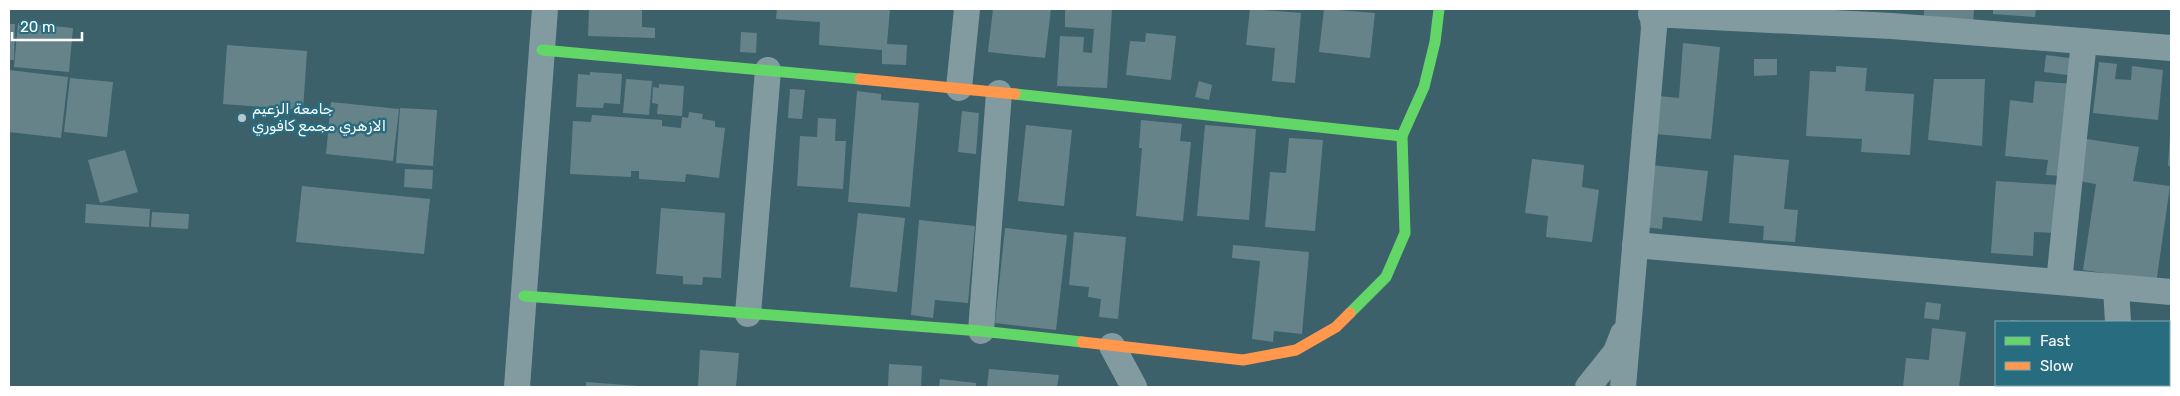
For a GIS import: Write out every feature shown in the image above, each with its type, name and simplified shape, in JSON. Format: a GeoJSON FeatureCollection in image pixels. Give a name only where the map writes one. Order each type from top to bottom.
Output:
{"type":"FeatureCollection","features":[{"type":"Feature","properties":{"kind":"street"},"geometry":{"type":"LineString","coordinates":[[517,387],[545,9]]}},
{"type":"Feature","properties":{"kind":"street"},"geometry":{"type":"LineString","coordinates":[[959,88],[967,9]]}},
{"type":"Feature","properties":{"kind":"street"},"geometry":{"type":"LineString","coordinates":[[524,296],[981,331],[1243,360],[1296,350],[1336,327],[1386,277],[1404,233],[1405,189],[1402,136],[1424,87],[1435,42],[1439,9]]}},
{"type":"Feature","properties":{"kind":"street"},"geometry":{"type":"LineString","coordinates":[[1623,387],[1654,28],[1651,12],[1893,17],[2084,42],[2171,48]]}},
{"type":"Feature","properties":{"kind":"street"},"geometry":{"type":"LineString","coordinates":[[2059,282],[2084,42]]}},
{"type":"Feature","properties":{"kind":"street"},"geometry":{"type":"LineString","coordinates":[[542,50],[959,88],[1402,136]]}},
{"type":"Feature","properties":{"kind":"street"},"geometry":{"type":"LineString","coordinates":[[748,314],[768,70]]}},
{"type":"Feature","properties":{"kind":"street"},"geometry":{"type":"LineString","coordinates":[[981,331],[999,93]]}},
{"type":"Feature","properties":{"kind":"street"},"geometry":{"type":"LineString","coordinates":[[1635,245],[2171,292]]}},
{"type":"Feature","properties":{"kind":"street"},"geometry":{"type":"LineString","coordinates":[[2116,288],[2118,321]]}},
{"type":"Feature","properties":{"kind":"street"},"geometry":{"type":"LineString","coordinates":[[1588,387],[1616,352],[1628,323]]}},
{"type":"Feature","properties":{"kind":"street"},"geometry":{"type":"LineString","coordinates":[[1112,346],[1134,387]]}},
{"type":"Feature","properties":{"kind":"building"},"geometry":{"type":"Polygon","coordinates":[[[589,9],[642,9],[642,27],[655,28],[655,38],[588,36],[589,9]]]}},
{"type":"Feature","properties":{"kind":"building"},"geometry":{"type":"Polygon","coordinates":[[[777,9],[890,9],[887,44],[907,45],[906,65],[882,64],[882,50],[819,45],[820,22],[776,19],[777,9]]]}},
{"type":"Feature","properties":{"kind":"building"},"geometry":{"type":"Polygon","coordinates":[[[993,9],[1051,9],[1045,58],[988,52],[993,9]]]}},
{"type":"Feature","properties":{"kind":"building"},"geometry":{"type":"Polygon","coordinates":[[[1065,9],[1112,9],[1107,88],[1057,86],[1060,36],[1084,37],[1083,52],[1092,53],[1094,29],[1065,27],[1065,9]]]}},
{"type":"Feature","properties":{"kind":"building"},"geometry":{"type":"Polygon","coordinates":[[[1250,9],[1301,13],[1295,83],[1272,81],[1275,48],[1246,45],[1250,9]]]}},
{"type":"Feature","properties":{"kind":"building"},"geometry":{"type":"Polygon","coordinates":[[[1324,9],[1375,13],[1370,58],[1319,52],[1324,9]]]}},
{"type":"Feature","properties":{"kind":"building"},"geometry":{"type":"Polygon","coordinates":[[[1924,9],[1974,9],[1973,26],[1924,21],[1924,9]]]}},
{"type":"Feature","properties":{"kind":"building"},"geometry":{"type":"Polygon","coordinates":[[[1993,9],[2036,9],[2035,17],[1993,14],[1993,9]]]}},
{"type":"Feature","properties":{"kind":"building"},"geometry":{"type":"Polygon","coordinates":[[[18,23],[73,28],[69,72],[14,67],[18,23]]]}},
{"type":"Feature","properties":{"kind":"building"},"geometry":{"type":"Polygon","coordinates":[[[9,24],[15,24],[14,60],[9,60],[9,24]]]}},
{"type":"Feature","properties":{"kind":"building"},"geometry":{"type":"Polygon","coordinates":[[[741,32],[757,33],[756,53],[740,52],[741,32]]]}},
{"type":"Feature","properties":{"kind":"building"},"geometry":{"type":"Polygon","coordinates":[[[1146,33],[1176,36],[1171,80],[1126,75],[1130,41],[1145,42],[1146,33]]]}},
{"type":"Feature","properties":{"kind":"building"},"geometry":{"type":"Polygon","coordinates":[[[1683,43],[1720,47],[1711,139],[1655,134],[1659,96],[1679,98],[1683,43]]]}},
{"type":"Feature","properties":{"kind":"building"},"geometry":{"type":"Polygon","coordinates":[[[227,45],[307,51],[303,110],[223,104],[227,45]]]}},
{"type":"Feature","properties":{"kind":"building"},"geometry":{"type":"Polygon","coordinates":[[[2046,55],[2077,59],[2075,76],[2044,72],[2046,55]]]}},
{"type":"Feature","properties":{"kind":"building"},"geometry":{"type":"Polygon","coordinates":[[[1754,59],[1777,59],[1777,75],[1754,76],[1754,59]]]}},
{"type":"Feature","properties":{"kind":"building"},"geometry":{"type":"Polygon","coordinates":[[[2099,62],[2117,64],[2115,79],[2131,80],[2132,66],[2163,70],[2158,120],[2093,113],[2099,62]]]}},
{"type":"Feature","properties":{"kind":"building"},"geometry":{"type":"Polygon","coordinates":[[[1836,66],[1867,68],[1865,91],[1914,94],[1910,155],[1861,152],[1862,139],[1806,136],[1810,71],[1836,72],[1836,66]]]}},
{"type":"Feature","properties":{"kind":"building"},"geometry":{"type":"Polygon","coordinates":[[[9,70],[68,77],[61,138],[9,132],[9,70]]]}},
{"type":"Feature","properties":{"kind":"building"},"geometry":{"type":"Polygon","coordinates":[[[590,72],[622,74],[620,104],[604,103],[603,108],[576,107],[578,74],[590,75],[590,72]]]}},
{"type":"Feature","properties":{"kind":"building"},"geometry":{"type":"Polygon","coordinates":[[[70,78],[113,82],[107,137],[64,132],[70,78]]]}},
{"type":"Feature","properties":{"kind":"building"},"geometry":{"type":"Polygon","coordinates":[[[626,79],[652,81],[649,115],[623,113],[626,79]]]}},
{"type":"Feature","properties":{"kind":"building"},"geometry":{"type":"Polygon","coordinates":[[[1934,79],[1985,79],[1982,146],[1928,140],[1934,79]]]}},
{"type":"Feature","properties":{"kind":"building"},"geometry":{"type":"Polygon","coordinates":[[[1199,81],[1212,85],[1209,100],[1195,97],[1199,81]]]}},
{"type":"Feature","properties":{"kind":"building"},"geometry":{"type":"Polygon","coordinates":[[[2035,81],[2073,84],[2064,176],[2046,175],[2048,160],[2005,156],[2010,100],[2033,103],[2035,81]]]}},
{"type":"Feature","properties":{"kind":"building"},"geometry":{"type":"Polygon","coordinates":[[[659,84],[684,86],[682,116],[657,114],[658,104],[652,103],[653,87],[659,88],[659,84]]]}},
{"type":"Feature","properties":{"kind":"building"},"geometry":{"type":"Polygon","coordinates":[[[790,89],[805,90],[802,119],[788,118],[790,89]]]}},
{"type":"Feature","properties":{"kind":"building"},"geometry":{"type":"Polygon","coordinates":[[[857,91],[881,94],[881,100],[919,103],[910,207],[848,202],[857,91]]]}},
{"type":"Feature","properties":{"kind":"building"},"geometry":{"type":"Polygon","coordinates":[[[331,102],[399,109],[393,161],[326,154],[331,102]]]}},
{"type":"Feature","properties":{"kind":"building"},"geometry":{"type":"Polygon","coordinates":[[[400,108],[437,110],[433,166],[396,163],[400,108]]]}},
{"type":"Feature","properties":{"kind":"building"},"geometry":{"type":"Polygon","coordinates":[[[962,111],[979,113],[976,154],[958,152],[962,111]]]}},
{"type":"Feature","properties":{"kind":"building"},"geometry":{"type":"Polygon","coordinates":[[[689,112],[703,114],[702,119],[715,121],[715,127],[725,128],[719,178],[686,174],[685,182],[639,179],[639,171],[631,171],[631,177],[570,174],[573,121],[591,122],[592,115],[662,120],[662,126],[681,128],[682,117],[688,118],[689,112]]]}},
{"type":"Feature","properties":{"kind":"building"},"geometry":{"type":"Polygon","coordinates":[[[818,118],[836,119],[835,141],[846,141],[843,189],[797,186],[800,136],[817,137],[818,118]]]}},
{"type":"Feature","properties":{"kind":"building"},"geometry":{"type":"Polygon","coordinates":[[[1141,120],[1182,124],[1180,141],[1191,142],[1183,221],[1136,216],[1142,148],[1139,148],[1141,120]]]}},
{"type":"Feature","properties":{"kind":"building"},"geometry":{"type":"Polygon","coordinates":[[[1026,125],[1072,130],[1064,206],[1018,201],[1026,125]]]}},
{"type":"Feature","properties":{"kind":"building"},"geometry":{"type":"Polygon","coordinates":[[[1205,125],[1256,129],[1249,220],[1197,216],[1205,125]]]}},
{"type":"Feature","properties":{"kind":"building"},"geometry":{"type":"Polygon","coordinates":[[[2170,135],[2171,166],[2168,166],[2170,135]]]}},
{"type":"Feature","properties":{"kind":"building"},"geometry":{"type":"Polygon","coordinates":[[[1289,138],[1323,140],[1315,231],[1265,227],[1270,172],[1286,173],[1289,138]]]}},
{"type":"Feature","properties":{"kind":"building"},"geometry":{"type":"Polygon","coordinates":[[[2080,138],[2139,147],[2133,181],[2170,186],[2156,284],[2133,277],[2083,270],[2096,184],[2073,180],[2080,138]]]}},
{"type":"Feature","properties":{"kind":"building"},"geometry":{"type":"Polygon","coordinates":[[[125,150],[138,192],[100,203],[88,160],[125,150]]]}},
{"type":"Feature","properties":{"kind":"building"},"geometry":{"type":"Polygon","coordinates":[[[1734,155],[1789,160],[1784,209],[1798,210],[1795,242],[1763,240],[1764,226],[1729,223],[1734,155]]]}},
{"type":"Feature","properties":{"kind":"building"},"geometry":{"type":"Polygon","coordinates":[[[1532,159],[1584,165],[1582,187],[1599,190],[1592,242],[1546,237],[1548,216],[1525,213],[1532,159]]]}},
{"type":"Feature","properties":{"kind":"building"},"geometry":{"type":"Polygon","coordinates":[[[1650,165],[1708,171],[1702,221],[1663,217],[1662,229],[1643,227],[1650,165]]]}},
{"type":"Feature","properties":{"kind":"building"},"geometry":{"type":"Polygon","coordinates":[[[405,169],[433,170],[432,189],[404,187],[405,169]]]}},
{"type":"Feature","properties":{"kind":"building"},"geometry":{"type":"Polygon","coordinates":[[[1996,181],[2060,185],[2056,233],[2034,232],[2033,256],[1991,253],[1996,181]]]}},
{"type":"Feature","properties":{"kind":"building"},"geometry":{"type":"Polygon","coordinates":[[[302,186],[430,199],[424,254],[296,242],[302,186]]]}},
{"type":"Feature","properties":{"kind":"building"},"geometry":{"type":"Polygon","coordinates":[[[86,204],[150,209],[149,227],[85,223],[86,204]]]}},
{"type":"Feature","properties":{"kind":"building"},"geometry":{"type":"Polygon","coordinates":[[[661,208],[725,213],[721,278],[703,277],[702,285],[683,284],[683,276],[656,274],[661,208]]]}},
{"type":"Feature","properties":{"kind":"building"},"geometry":{"type":"Polygon","coordinates":[[[152,212],[189,214],[188,229],[151,227],[152,212]]]}},
{"type":"Feature","properties":{"kind":"building"},"geometry":{"type":"Polygon","coordinates":[[[858,213],[905,218],[897,292],[850,287],[858,213]]]}},
{"type":"Feature","properties":{"kind":"building"},"geometry":{"type":"Polygon","coordinates":[[[919,220],[975,226],[968,303],[935,300],[933,318],[911,315],[919,220]]]}},
{"type":"Feature","properties":{"kind":"building"},"geometry":{"type":"Polygon","coordinates":[[[1005,228],[1067,235],[1056,330],[995,323],[1005,228]]]}},
{"type":"Feature","properties":{"kind":"building"},"geometry":{"type":"Polygon","coordinates":[[[1074,232],[1126,237],[1118,319],[1099,317],[1101,299],[1088,297],[1089,287],[1069,285],[1074,232]]]}},
{"type":"Feature","properties":{"kind":"building"},"geometry":{"type":"Polygon","coordinates":[[[1233,245],[1309,252],[1302,334],[1274,331],[1273,342],[1252,339],[1260,261],[1232,258],[1233,245]]]}},
{"type":"Feature","properties":{"kind":"building"},"geometry":{"type":"Polygon","coordinates":[[[1926,302],[1941,304],[1939,320],[1924,318],[1926,302]]]}},
{"type":"Feature","properties":{"kind":"building"},"geometry":{"type":"Polygon","coordinates":[[[1932,328],[1966,332],[1959,387],[1903,387],[1906,358],[1929,360],[1932,328]]]}},
{"type":"Feature","properties":{"kind":"building"},"geometry":{"type":"Polygon","coordinates":[[[700,350],[739,353],[736,387],[698,387],[700,350]]]}},
{"type":"Feature","properties":{"kind":"building"},"geometry":{"type":"Polygon","coordinates":[[[889,364],[922,366],[921,387],[888,387],[889,364]]]}},
{"type":"Feature","properties":{"kind":"building"},"geometry":{"type":"Polygon","coordinates":[[[989,369],[1059,375],[1057,387],[987,387],[989,369]]]}},
{"type":"Feature","properties":{"kind":"building"},"geometry":{"type":"Polygon","coordinates":[[[2171,374],[2171,387],[2162,387],[2170,386],[2171,374]]]}},
{"type":"Feature","properties":{"kind":"building"},"geometry":{"type":"Polygon","coordinates":[[[940,379],[976,383],[976,387],[939,387],[940,379]]]}},
{"type":"Feature","properties":{"kind":"building"},"geometry":{"type":"Polygon","coordinates":[[[586,382],[638,386],[638,387],[586,387],[586,382]]]}},
{"type":"Feature","properties":{"kind":"building"},"geometry":{"type":"Polygon","coordinates":[[[2004,386],[2039,386],[2039,387],[2004,386]]]}},
{"type":"Feature","properties":{"kind":"traffic: fast"},"geometry":{"type":"LineString","coordinates":[[1350,313],[1386,277],[1405,233],[1402,136],[1424,87],[1435,42],[1439,9]]}},
{"type":"Feature","properties":{"kind":"traffic: fast"},"geometry":{"type":"LineString","coordinates":[[542,50],[860,79]]}},
{"type":"Feature","properties":{"kind":"traffic: fast"},"geometry":{"type":"LineString","coordinates":[[1015,94],[1402,136]]}},
{"type":"Feature","properties":{"kind":"traffic: fast"},"geometry":{"type":"LineString","coordinates":[[524,296],[981,331],[1082,342]]}},
{"type":"Feature","properties":{"kind":"traffic: slow"},"geometry":{"type":"LineString","coordinates":[[860,79],[1015,94]]}},
{"type":"Feature","properties":{"kind":"traffic: slow"},"geometry":{"type":"LineString","coordinates":[[1082,342],[1243,360],[1296,350],[1336,327],[1350,313]]}},
{"type":"Feature","properties":{"kind":"place","name":"جامعة الزعيم الازهري مجمع كافوري"},"geometry":{"type":"Point","coordinates":[242,118]}}]}
